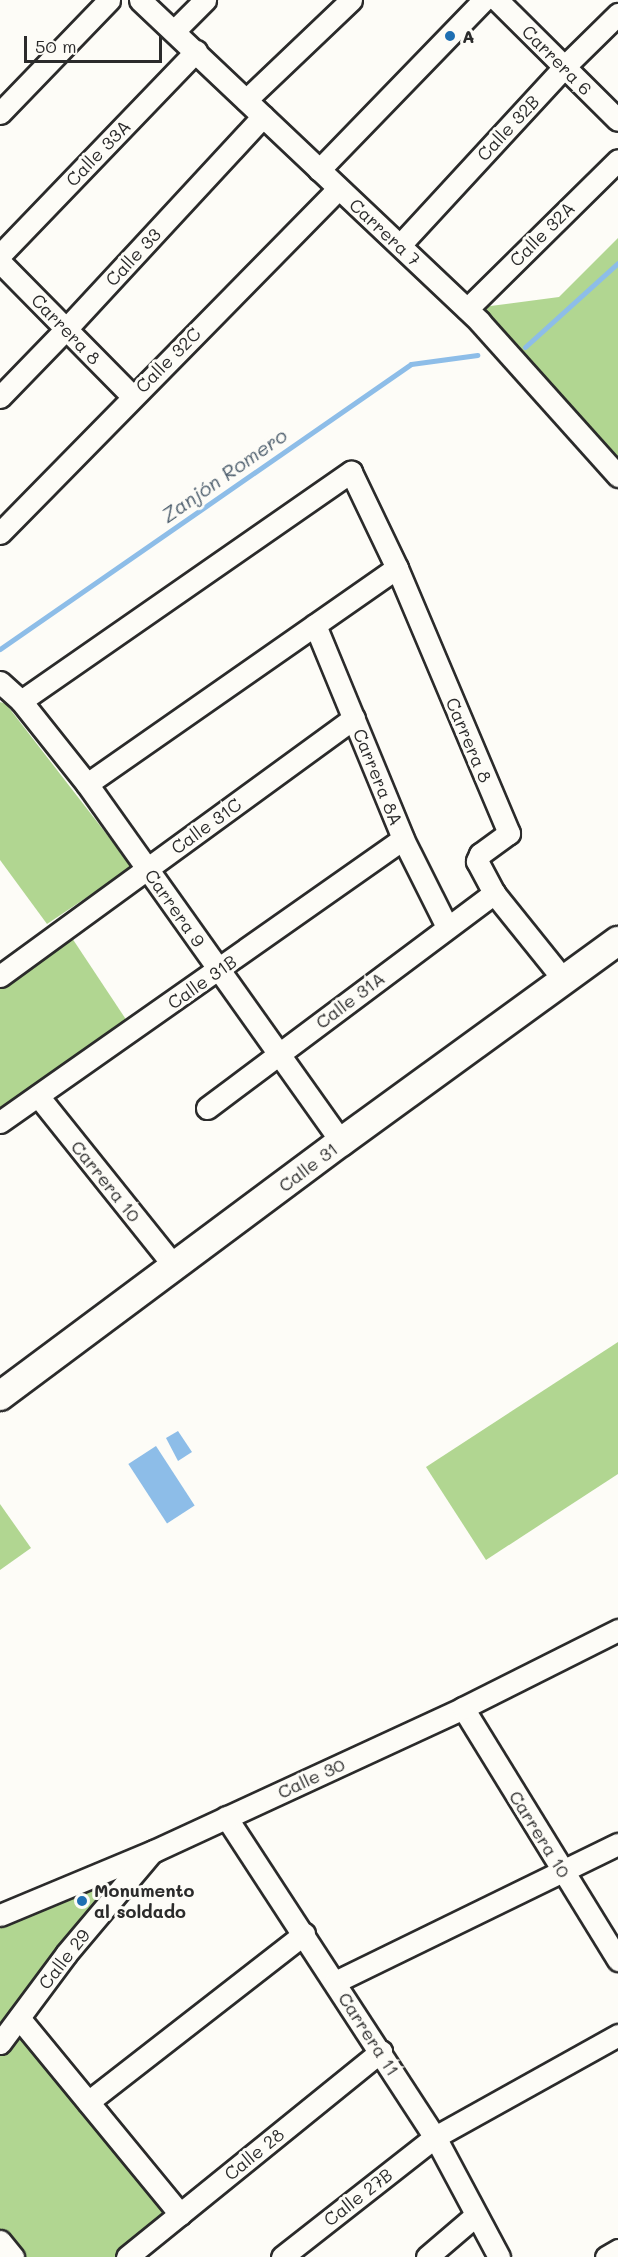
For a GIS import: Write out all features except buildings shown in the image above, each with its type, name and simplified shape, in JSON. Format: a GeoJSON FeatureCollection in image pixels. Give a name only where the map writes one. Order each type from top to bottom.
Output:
{"type":"FeatureCollection","features":[{"type":"Feature","properties":{"kind":"main road","name":"Calle 31"},"geometry":{"type":"LineString","coordinates":[[0,1396],[341,1142],[618,941]]}},
{"type":"Feature","properties":{"kind":"street"},"geometry":{"type":"LineString","coordinates":[[0,112],[109,0]]}},
{"type":"Feature","properties":{"kind":"street","name":"Carrera 7"},"geometry":{"type":"LineString","coordinates":[[140,0],[467,309],[618,476]]}},
{"type":"Feature","properties":{"kind":"street"},"geometry":{"type":"LineString","coordinates":[[174,31],[205,0]]}},
{"type":"Feature","properties":{"kind":"street"},"geometry":{"type":"LineString","coordinates":[[246,100],[351,0]]}},
{"type":"Feature","properties":{"kind":"street"},"geometry":{"type":"LineString","coordinates":[[319,170],[484,0]]}},
{"type":"Feature","properties":{"kind":"street","name":"Carrera 6"},"geometry":{"type":"LineString","coordinates":[[497,0],[618,120]]}},
{"type":"Feature","properties":{"kind":"street","name":"Calle 32B"},"geometry":{"type":"LineString","coordinates":[[400,245],[564,67],[618,14]]}},
{"type":"Feature","properties":{"kind":"street","name":"Calle 33A"},"geometry":{"type":"LineString","coordinates":[[0,255],[196,51]]}},
{"type":"Feature","properties":{"kind":"street","name":"Calle 33"},"geometry":{"type":"LineString","coordinates":[[0,397],[263,116]]}},
{"type":"Feature","properties":{"kind":"street","name":"Calle 32A"},"geometry":{"type":"LineString","coordinates":[[467,309],[618,160]]}},
{"type":"Feature","properties":{"kind":"street","name":"Calle 32C"},"geometry":{"type":"LineString","coordinates":[[0,533],[132,396],[338,189]]}},
{"type":"Feature","properties":{"kind":"street","name":"Carrera 8"},"geometry":{"type":"LineString","coordinates":[[0,262],[132,396]]}},
{"type":"Feature","properties":{"kind":"street","name":"Carrera 8"},"geometry":{"type":"LineString","coordinates":[[21,701],[351,472],[397,568],[509,833],[477,858],[494,893],[564,980]]}},
{"type":"Feature","properties":{"kind":"street"},"geometry":{"type":"LineString","coordinates":[[87,784],[397,568]]}},
{"type":"Feature","properties":{"kind":"street","name":"Carrera 8A"},"geometry":{"type":"LineString","coordinates":[[315,625],[403,839],[447,927]]}},
{"type":"Feature","properties":{"kind":"street","name":"Carrera 9"},"geometry":{"type":"LineString","coordinates":[[0,682],[21,701],[87,784],[341,1142]]}},
{"type":"Feature","properties":{"kind":"street","name":"Calle 31C"},"geometry":{"type":"LineString","coordinates":[[0,976],[354,718]]}},
{"type":"Feature","properties":{"kind":"street","name":"Calle 31B"},"geometry":{"type":"LineString","coordinates":[[0,1122],[403,839]]}},
{"type":"Feature","properties":{"kind":"street","name":"Calle 31A"},"geometry":{"type":"LineString","coordinates":[[207,1108],[494,893]]}},
{"type":"Feature","properties":{"kind":"street","name":"Carrera 10"},"geometry":{"type":"LineString","coordinates":[[38,1096],[174,1266]]}},
{"type":"Feature","properties":{"kind":"street","name":"Calle 30"},"geometry":{"type":"LineString","coordinates":[[0,1915],[154,1851],[463,1708],[618,1630]]}},
{"type":"Feature","properties":{"kind":"street","name":"Carrera 10"},"geometry":{"type":"LineString","coordinates":[[463,1708],[618,1960]]}},
{"type":"Feature","properties":{"kind":"street","name":"Carrera 11"},"geometry":{"type":"LineString","coordinates":[[226,1817],[381,2051],[435,2137],[475,2216],[499,2257]]}},
{"type":"Feature","properties":{"kind":"street"},"geometry":{"type":"LineString","coordinates":[[335,1982],[618,1844]]}},
{"type":"Feature","properties":{"kind":"street","name":"Calle 29"},"geometry":{"type":"LineString","coordinates":[[0,2043],[66,1954],[154,1851]]}},
{"type":"Feature","properties":{"kind":"street"},"geometry":{"type":"LineString","coordinates":[[88,2102],[304,1934]]}},
{"type":"Feature","properties":{"kind":"street"},"geometry":{"type":"LineString","coordinates":[[19,2018],[180,2214]]}},
{"type":"Feature","properties":{"kind":"street"},"geometry":{"type":"LineString","coordinates":[[435,2137],[618,2035]]}},
{"type":"Feature","properties":{"kind":"street","name":"Calle 28"},"geometry":{"type":"LineString","coordinates":[[127,2257],[381,2051]]}},
{"type":"Feature","properties":{"kind":"street","name":"Calle 27B"},"geometry":{"type":"LineString","coordinates":[[282,2257],[435,2137]]}},
{"type":"Feature","properties":{"kind":"street"},"geometry":{"type":"LineString","coordinates":[[427,2257],[475,2216]]}},
{"type":"Feature","properties":{"kind":"street"},"geometry":{"type":"LineString","coordinates":[[0,2241],[13,2257]]}},
{"type":"Feature","properties":{"kind":"street"},"geometry":{"type":"LineString","coordinates":[[606,2257],[618,2250]]}},
{"type":"Feature","properties":{"kind":"green space"},"geometry":{"type":"Polygon","coordinates":[[[618,238],[618,476],[467,309],[559,297],[618,238]]]}},
{"type":"Feature","properties":{"kind":"green space"},"geometry":{"type":"Polygon","coordinates":[[[0,702],[6,704],[132,867],[47,924],[0,860],[0,702]]]}},
{"type":"Feature","properties":{"kind":"green space"},"geometry":{"type":"Polygon","coordinates":[[[70,935],[129,1024],[0,1113],[0,986],[70,935]]]}},
{"type":"Feature","properties":{"kind":"green space"},"geometry":{"type":"Polygon","coordinates":[[[618,1342],[618,1474],[486,1560],[426,1467],[618,1342]]]}},
{"type":"Feature","properties":{"kind":"green space"},"geometry":{"type":"Polygon","coordinates":[[[0,1504],[31,1548],[0,1570],[0,1504]]]}},
{"type":"Feature","properties":{"kind":"green space"},"geometry":{"type":"Polygon","coordinates":[[[127,1861],[0,2026],[0,1915],[127,1861]]]}},
{"type":"Feature","properties":{"kind":"green space"},"geometry":{"type":"Polygon","coordinates":[[[19,2018],[180,2214],[127,2257],[13,2257],[0,2241],[0,2043],[19,2018]]]}},
{"type":"Feature","properties":{"kind":"water"},"geometry":{"type":"Polygon","coordinates":[[[178,1431],[192,1452],[178,1461],[166,1438],[178,1431]]]}},
{"type":"Feature","properties":{"kind":"water"},"geometry":{"type":"Polygon","coordinates":[[[156,1446],[195,1506],[167,1524],[128,1464],[156,1446]]]}},
{"type":"Feature","properties":{"kind":"waterway","name":"Zanjón Romero"},"geometry":{"type":"LineString","coordinates":[[525,347],[618,263]]}},
{"type":"Feature","properties":{"kind":"waterway","name":"Zanjón Romero"},"geometry":{"type":"LineString","coordinates":[[0,649],[411,364],[477,355]]}},
{"type":"Feature","properties":{"kind":"place","name":"A"},"geometry":{"type":"Point","coordinates":[450,36]}},
{"type":"Feature","properties":{"kind":"place","name":"Monumento al soldado"},"geometry":{"type":"Point","coordinates":[82,1901]}}]}
